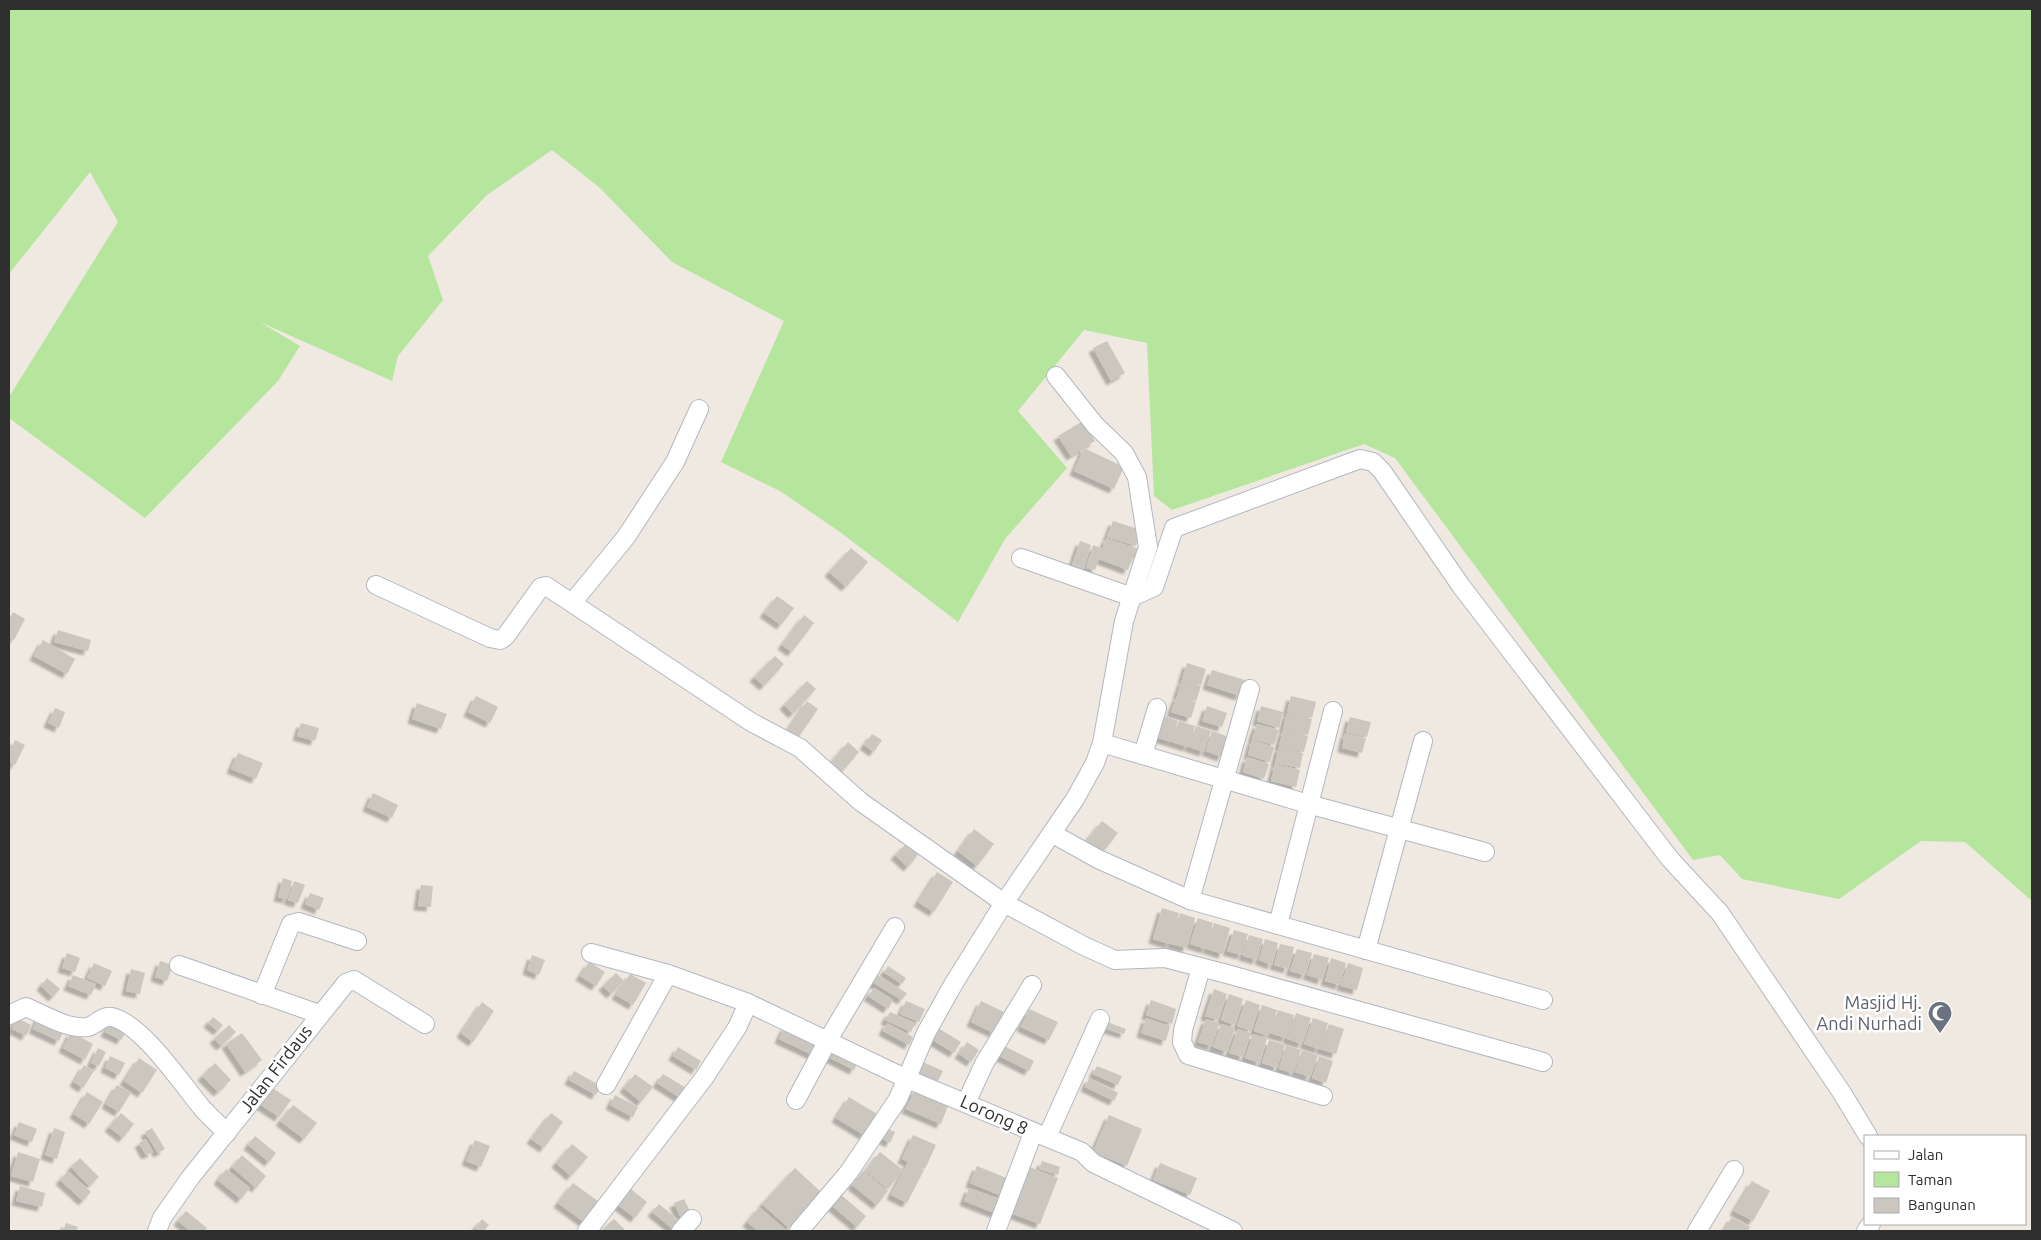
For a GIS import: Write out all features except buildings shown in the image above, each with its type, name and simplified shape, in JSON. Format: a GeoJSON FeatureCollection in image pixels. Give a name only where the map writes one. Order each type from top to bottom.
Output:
{"type":"FeatureCollection","features":[{"type":"Feature","properties":{"kind":"street"},"geometry":{"type":"LineString","coordinates":[[809,1228],[898,1099],[905,1078],[926,1033],[954,983],[1004,903],[1053,834],[1087,778],[1102,743],[1118,646],[1148,547],[1137,477],[1124,454],[1095,425],[1056,376]]}},
{"type":"Feature","properties":{"kind":"street"},"geometry":{"type":"LineString","coordinates":[[572,603],[626,536],[675,462],[699,409]]}},
{"type":"Feature","properties":{"kind":"street"},"geometry":{"type":"LineString","coordinates":[[1021,558],[1132,597],[1154,587],[1174,528],[1360,459],[1373,462],[1382,471],[1461,586],[1664,851],[1720,913],[1842,1093],[1867,1135]]}},
{"type":"Feature","properties":{"kind":"street"},"geometry":{"type":"LineString","coordinates":[[376,585],[490,638],[500,640],[505,637],[541,587],[546,586],[751,722],[800,748],[861,802],[1004,903],[1053,931],[1115,960],[1165,958],[1543,1062]]}},
{"type":"Feature","properties":{"kind":"street"},"geometry":{"type":"LineString","coordinates":[[1190,900],[1250,689]]}},
{"type":"Feature","properties":{"kind":"street"},"geometry":{"type":"LineString","coordinates":[[1143,755],[1156,708]]}},
{"type":"Feature","properties":{"kind":"street"},"geometry":{"type":"LineString","coordinates":[[1278,925],[1333,711]]}},
{"type":"Feature","properties":{"kind":"street"},"geometry":{"type":"LineString","coordinates":[[1366,950],[1423,741]]}},
{"type":"Feature","properties":{"kind":"street"},"geometry":{"type":"LineString","coordinates":[[1102,743],[1308,804],[1485,852]]}},
{"type":"Feature","properties":{"kind":"street"},"geometry":{"type":"LineString","coordinates":[[1053,834],[1098,859],[1190,900],[1543,1000]]}},
{"type":"Feature","properties":{"kind":"street"},"geometry":{"type":"LineString","coordinates":[[262,994],[291,924],[299,922],[357,941]]}},
{"type":"Feature","properties":{"kind":"street"},"geometry":{"type":"LineString","coordinates":[[796,1100],[828,1040],[895,927]]}},
{"type":"Feature","properties":{"kind":"street","name":"Lorong 8"},"geometry":{"type":"LineString","coordinates":[[591,953],[668,974],[748,1003],[905,1078],[1082,1152],[1093,1163],[1223,1229]]}},
{"type":"Feature","properties":{"kind":"street"},"geometry":{"type":"LineString","coordinates":[[178,964],[318,1014]]}},
{"type":"Feature","properties":{"kind":"street"},"geometry":{"type":"LineString","coordinates":[[1201,968],[1183,1030],[1182,1042],[1188,1055],[1323,1096]]}},
{"type":"Feature","properties":{"kind":"street"},"geometry":{"type":"LineString","coordinates":[[606,1085],[668,974]]}},
{"type":"Feature","properties":{"kind":"street","name":"Jalan Firdaus"},"geometry":{"type":"LineString","coordinates":[[157,1231],[162,1218],[190,1178],[318,1014],[346,983],[354,980],[425,1024]]}},
{"type":"Feature","properties":{"kind":"street"},"geometry":{"type":"LineString","coordinates":[[966,1103],[984,1064],[1032,985]]}},
{"type":"Feature","properties":{"kind":"street"},"geometry":{"type":"LineString","coordinates":[[587,1231],[704,1078],[738,1026],[748,1003]]}},
{"type":"Feature","properties":{"kind":"street"},"geometry":{"type":"LineString","coordinates":[[9,1015],[26,1007],[74,1026],[85,1027],[94,1025],[107,1017],[113,1017],[138,1033],[203,1109],[227,1133]]}},
{"type":"Feature","properties":{"kind":"street"},"geometry":{"type":"LineString","coordinates":[[996,1231],[1040,1135],[1100,1019]]}},
{"type":"Feature","properties":{"kind":"street"},"geometry":{"type":"LineString","coordinates":[[1697,1231],[1734,1170]]}},
{"type":"Feature","properties":{"kind":"green space"},"geometry":{"type":"Polygon","coordinates":[[[9,9],[2032,9],[2032,901],[1965,842],[1921,841],[1839,899],[1742,879],[1720,855],[1693,860],[1395,458],[1364,444],[1172,510],[1154,496],[1147,343],[1084,330],[1018,411],[1067,468],[1005,539],[958,622],[840,532],[780,491],[721,462],[784,321],[672,262],[600,188],[552,150],[487,195],[428,256],[443,300],[398,356],[392,381],[260,322],[300,346],[278,381],[145,518],[9,418],[9,397],[118,222],[90,172],[9,274],[9,9]]]}},
{"type":"Feature","properties":{"kind":"place","name":"Masjid Hj. Andi Nurhadi"},"geometry":{"type":"Point","coordinates":[1940,1034]}}]}
